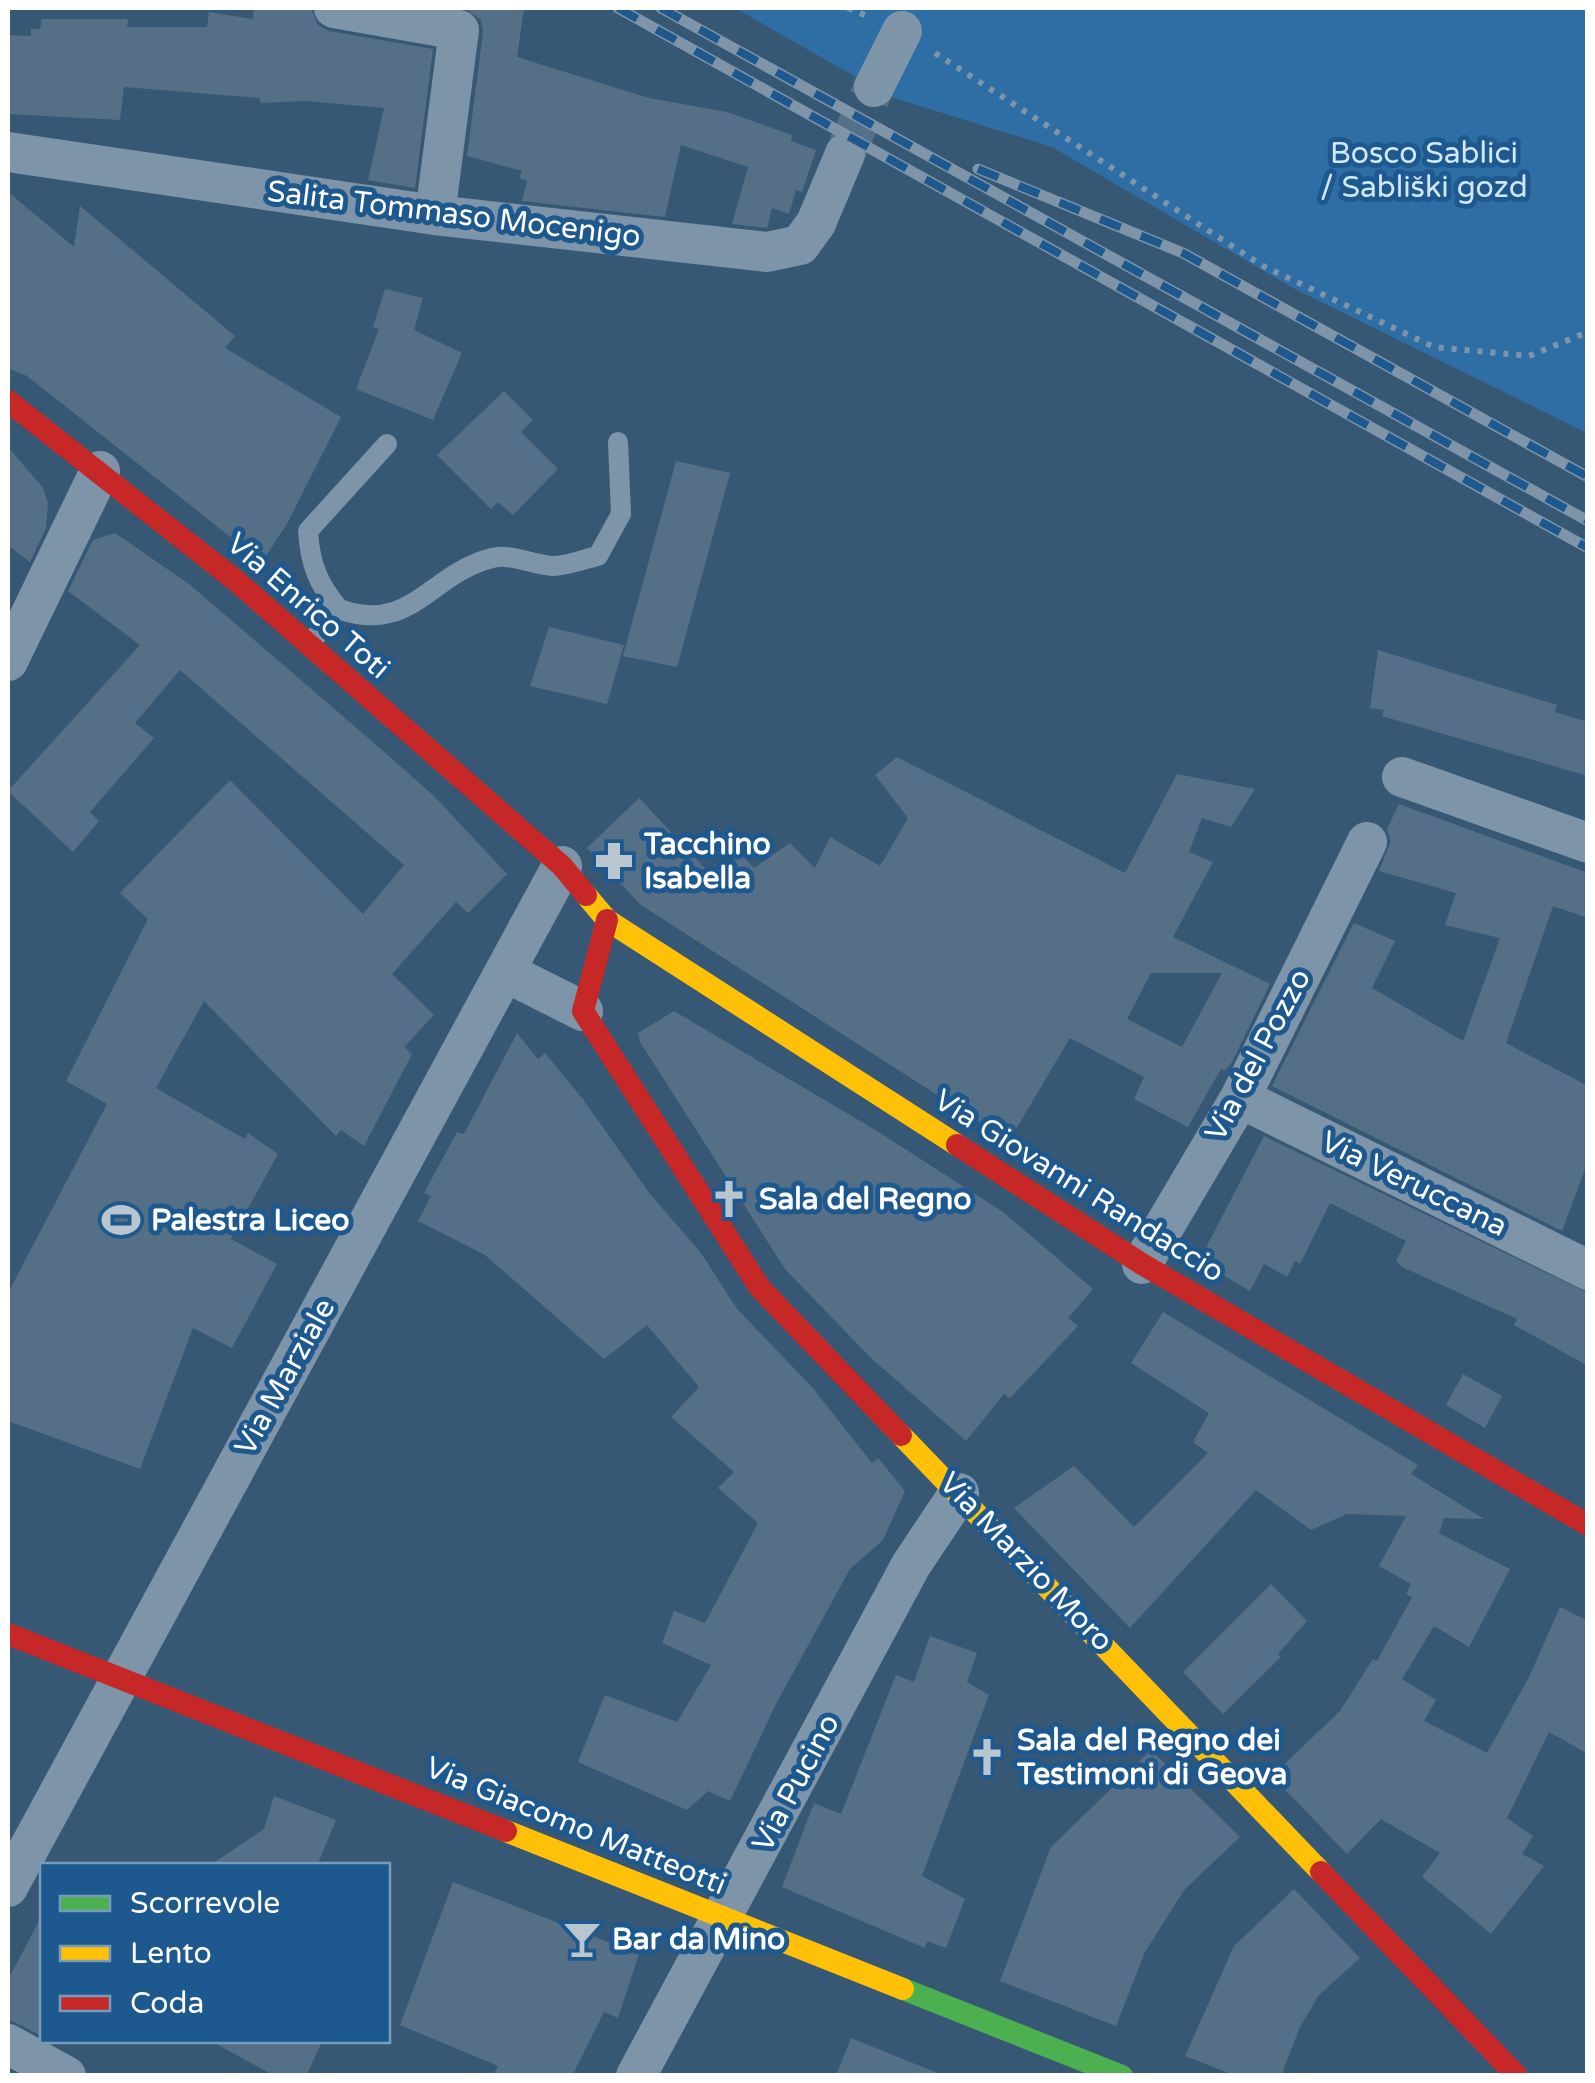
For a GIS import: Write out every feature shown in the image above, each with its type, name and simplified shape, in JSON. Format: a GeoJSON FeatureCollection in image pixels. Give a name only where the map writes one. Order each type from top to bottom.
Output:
{"type":"FeatureCollection","features":[{"type":"Feature","properties":{"kind":"street"},"geometry":{"type":"LineString","coordinates":[[334,8],[459,30],[435,215]]}},
{"type":"Feature","properties":{"kind":"street"},"geometry":{"type":"LineString","coordinates":[[874,87],[902,31]]}},
{"type":"Feature","properties":{"kind":"street","name":"Salita Tommaso Mocenigo"},"geometry":{"type":"LineString","coordinates":[[8,152],[435,215],[766,252],[800,245],[816,223],[845,154]]}},
{"type":"Feature","properties":{"kind":"street","name":"Via Enrico Toti"},"geometry":{"type":"LineString","coordinates":[[8,401],[100,470],[562,866]]}},
{"type":"Feature","properties":{"kind":"street"},"geometry":{"type":"LineString","coordinates":[[8,662],[100,470]]}},
{"type":"Feature","properties":{"kind":"street"},"geometry":{"type":"LineString","coordinates":[[1402,777],[1588,843]]}},
{"type":"Feature","properties":{"kind":"street","name":"Via del Pozzo"},"geometry":{"type":"LineString","coordinates":[[1142,1264],[1240,1098],[1367,842]]}},
{"type":"Feature","properties":{"kind":"street","name":"Via Giovanni Randaccio"},"geometry":{"type":"LineString","coordinates":[[562,866],[606,920],[1142,1264],[1588,1525]]}},
{"type":"Feature","properties":{"kind":"street","name":"Via Marziale"},"geometry":{"type":"LineString","coordinates":[[8,1887],[562,866]]}},
{"type":"Feature","properties":{"kind":"street"},"geometry":{"type":"LineString","coordinates":[[507,973],[583,1011],[606,920]]}},
{"type":"Feature","properties":{"kind":"street","name":"Via Marzio Moro"},"geometry":{"type":"LineString","coordinates":[[583,1011],[760,1288],[1517,2076]]}},
{"type":"Feature","properties":{"kind":"street","name":"Via Veruccana"},"geometry":{"type":"LineString","coordinates":[[1240,1098],[1588,1270]]}},
{"type":"Feature","properties":{"kind":"street","name":"Via Pucino"},"geometry":{"type":"LineString","coordinates":[[636,2076],[911,1565],[959,1492]]}},
{"type":"Feature","properties":{"kind":"street","name":"Via Giacomo Matteotti"},"geometry":{"type":"LineString","coordinates":[[8,1634],[724,1918],[1097,2071]]}},
{"type":"Feature","properties":{"kind":"street"},"geometry":{"type":"LineString","coordinates":[[8,2044],[66,2076]]}},
{"type":"Feature","properties":{"kind":"lane"},"geometry":{"type":"LineString","coordinates":[[387,444],[308,531],[310,561],[323,590],[340,609],[362,618],[402,612],[458,569],[497,556],[556,566],[598,556],[621,514],[618,442]]}},
{"type":"Feature","properties":{"kind":"lane"},"geometry":{"type":"LineString","coordinates":[[308,646],[340,609]]}},
{"type":"Feature","properties":{"kind":"path"},"geometry":{"type":"LineString","coordinates":[[902,31],[1262,266],[1434,347],[1528,356],[1588,332]]}},
{"type":"Feature","properties":{"kind":"green space","name":"Bosco Sablici / Sabliški gozd"},"geometry":{"type":"Polygon","coordinates":[[[735,8],[1587,8],[1587,433],[1293,288],[1052,147],[891,97],[735,8]]]}},
{"type":"Feature","properties":{"kind":"building"},"geometry":{"type":"Polygon","coordinates":[[[254,8],[311,8],[318,25],[329,31],[433,49],[415,188],[368,180],[384,108],[306,101],[260,103],[260,98],[124,87],[120,120],[8,114],[8,35],[31,36],[31,29],[40,29],[42,19],[128,19],[127,27],[207,27],[209,12],[253,19],[254,8]]]}},
{"type":"Feature","properties":{"kind":"building"},"geometry":{"type":"Polygon","coordinates":[[[465,8],[524,8],[517,57],[649,98],[727,112],[792,135],[791,141],[816,150],[802,192],[796,190],[789,214],[772,208],[767,228],[732,224],[748,167],[681,145],[665,217],[522,201],[527,181],[519,178],[522,171],[467,156],[483,32],[481,20],[465,8]]]}},
{"type":"Feature","properties":{"kind":"building"},"geometry":{"type":"Polygon","coordinates":[[[8,192],[74,247],[80,206],[235,336],[225,348],[341,417],[288,522],[262,562],[27,376],[8,368],[8,192]]]}},
{"type":"Feature","properties":{"kind":"building"},"geometry":{"type":"Polygon","coordinates":[[[385,289],[423,298],[414,330],[462,353],[433,420],[356,389],[379,329],[373,327],[385,289]]]}},
{"type":"Feature","properties":{"kind":"building"},"geometry":{"type":"Polygon","coordinates":[[[504,391],[533,420],[521,432],[558,469],[513,515],[498,502],[491,509],[437,455],[504,391]]]}},
{"type":"Feature","properties":{"kind":"building"},"geometry":{"type":"Polygon","coordinates":[[[8,447],[43,488],[48,503],[46,528],[30,562],[8,545],[8,447]]]}},
{"type":"Feature","properties":{"kind":"building"},"geometry":{"type":"Polygon","coordinates":[[[676,461],[730,473],[677,667],[623,656],[676,461]]]}},
{"type":"Feature","properties":{"kind":"building"},"geometry":{"type":"Polygon","coordinates":[[[115,533],[189,584],[374,743],[434,796],[507,874],[468,913],[456,902],[392,974],[434,1015],[404,1047],[412,1054],[364,1146],[341,1130],[336,1136],[204,1001],[156,1088],[245,1139],[248,1133],[278,1154],[231,1239],[277,1264],[232,1348],[193,1328],[140,1469],[8,1421],[8,1293],[107,1104],[66,1081],[148,919],[120,893],[230,780],[363,914],[404,865],[180,670],[135,723],[154,738],[90,812],[99,821],[73,852],[8,791],[140,645],[68,591],[93,540],[115,533]]]}},
{"type":"Feature","properties":{"kind":"building"},"geometry":{"type":"Polygon","coordinates":[[[549,627],[624,645],[607,704],[530,686],[549,627]]]}},
{"type":"Feature","properties":{"kind":"building"},"geometry":{"type":"Polygon","coordinates":[[[1378,650],[1557,705],[1555,712],[1588,722],[1588,776],[1382,716],[1384,710],[1370,708],[1378,650]]]}},
{"type":"Feature","properties":{"kind":"building"},"geometry":{"type":"Polygon","coordinates":[[[897,757],[1125,873],[1177,774],[1255,789],[1231,827],[1202,818],[1189,852],[1213,862],[1173,937],[1270,984],[1232,1062],[1225,1071],[1221,1069],[1188,1127],[1134,1099],[1144,1077],[1070,1038],[1009,1141],[641,905],[587,848],[639,798],[714,878],[741,854],[754,868],[790,843],[815,868],[830,837],[880,866],[908,818],[875,775],[897,757]],[[1151,973],[1127,1019],[1182,1047],[1222,973],[1151,973]]]}},
{"type":"Feature","properties":{"kind":"building"},"geometry":{"type":"Polygon","coordinates":[[[1399,804],[1588,873],[1588,918],[1553,906],[1506,1043],[1588,1086],[1588,1161],[1562,1231],[1272,1086],[1354,923],[1395,941],[1372,988],[1463,1041],[1500,938],[1445,925],[1456,893],[1379,871],[1391,841],[1387,829],[1399,804]]]}},
{"type":"Feature","properties":{"kind":"building"},"geometry":{"type":"Polygon","coordinates":[[[674,1011],[877,1131],[1003,1212],[1093,1289],[1068,1318],[1078,1326],[1010,1398],[1004,1394],[966,1441],[871,1358],[785,1269],[640,1042],[638,1033],[674,1011]]]}},
{"type":"Feature","properties":{"kind":"building"},"geometry":{"type":"Polygon","coordinates":[[[517,1033],[538,1059],[545,1053],[582,1098],[650,1194],[701,1253],[737,1309],[812,1387],[872,1463],[878,1458],[905,1491],[883,1540],[850,1569],[777,1702],[730,1801],[708,1791],[687,1810],[578,1762],[605,1695],[677,1722],[711,1665],[662,1643],[674,1611],[705,1623],[758,1523],[718,1488],[734,1472],[671,1417],[699,1387],[647,1325],[604,1359],[485,1255],[418,1221],[431,1196],[424,1193],[457,1132],[464,1134],[517,1033]]]}},
{"type":"Feature","properties":{"kind":"building"},"geometry":{"type":"Polygon","coordinates":[[[1264,1136],[1588,1293],[1588,1366],[1514,1325],[1517,1319],[1402,1267],[1396,1261],[1406,1241],[1330,1203],[1300,1264],[1295,1261],[1287,1277],[1264,1264],[1250,1291],[1199,1261],[1264,1136]]]}},
{"type":"Feature","properties":{"kind":"building"},"geometry":{"type":"Polygon","coordinates":[[[1163,1312],[1418,1465],[1411,1474],[1484,1519],[1444,1518],[1439,1533],[1510,1569],[1469,1647],[1434,1626],[1402,1679],[1436,1700],[1424,1721],[1487,1753],[1529,1677],[1560,1607],[1588,1621],[1588,1754],[1549,1732],[1507,1818],[1533,1836],[1522,1854],[1544,1866],[1491,1934],[1422,1877],[1440,1853],[1381,1819],[1347,1854],[1272,1776],[1340,1711],[1373,1659],[1377,1661],[1412,1597],[1406,1594],[1411,1584],[1379,1566],[1406,1516],[1347,1514],[1311,1530],[1256,1490],[1130,1628],[1014,1508],[1074,1466],[1134,1527],[1208,1453],[1193,1442],[1209,1413],[1131,1363],[1163,1312]]]}},
{"type":"Feature","properties":{"kind":"building"},"geometry":{"type":"Polygon","coordinates":[[[1463,1374],[1502,1396],[1485,1428],[1446,1405],[1463,1374]]]}},
{"type":"Feature","properties":{"kind":"building"},"geometry":{"type":"Polygon","coordinates":[[[1271,1584],[1307,1621],[1278,1654],[1281,1657],[1223,1714],[1183,1672],[1271,1584]]]}},
{"type":"Feature","properties":{"kind":"building"},"geometry":{"type":"Polygon","coordinates":[[[930,1636],[977,1653],[967,1682],[989,1695],[922,1876],[965,1899],[946,1948],[927,1941],[925,1948],[782,1887],[814,1803],[841,1814],[896,1675],[914,1682],[930,1636]]]}},
{"type":"Feature","properties":{"kind":"building"},"geometry":{"type":"Polygon","coordinates":[[[1151,1750],[1240,1837],[1184,1890],[1145,1952],[1116,2026],[1000,1981],[1051,1847],[1151,1750]]]}},
{"type":"Feature","properties":{"kind":"building"},"geometry":{"type":"Polygon","coordinates":[[[274,1796],[336,1820],[318,1863],[213,1863],[264,1829],[274,1796]]]}},
{"type":"Feature","properties":{"kind":"building"},"geometry":{"type":"Polygon","coordinates":[[[453,1882],[639,1954],[618,2018],[604,2012],[572,2076],[493,2076],[498,2066],[400,2025],[453,1882]]]}},
{"type":"Feature","properties":{"kind":"building"},"geometry":{"type":"Polygon","coordinates":[[[1294,1889],[1360,1958],[1319,1995],[1300,2027],[1281,2076],[1236,2076],[1185,2056],[1234,1946],[1294,1889]]]}},
{"type":"Feature","properties":{"kind":"building"},"geometry":{"type":"Polygon","coordinates":[[[40,1919],[40,2035],[8,2019],[8,1980],[40,1919]]]}},
{"type":"Feature","properties":{"kind":"building"},"geometry":{"type":"Polygon","coordinates":[[[851,2038],[940,2074],[940,2076],[836,2076],[851,2038]]]}},
{"type":"Feature","properties":{"kind":"building"},"geometry":{"type":"Polygon","coordinates":[[[214,2043],[322,2043],[306,2076],[275,2076],[214,2043]]]}},
{"type":"Feature","properties":{"kind":"tunnel"},"geometry":{"type":"LineString","coordinates":[[845,154],[874,87]]}},
{"type":"Feature","properties":{"kind":"railway"},"geometry":{"type":"LineString","coordinates":[[618,8],[1588,548]]}},
{"type":"Feature","properties":{"kind":"railway"},"geometry":{"type":"LineString","coordinates":[[661,8],[1588,521]]}},
{"type":"Feature","properties":{"kind":"railway"},"geometry":{"type":"LineString","coordinates":[[978,169],[1183,253],[1588,477]]}},
{"type":"Feature","properties":{"kind":"traffic: fast"},"geometry":{"type":"LineString","coordinates":[[903,1989],[1122,2076]]}},
{"type":"Feature","properties":{"kind":"traffic: slow"},"geometry":{"type":"LineString","coordinates":[[586,895],[607,920],[957,1145]]}},
{"type":"Feature","properties":{"kind":"traffic: slow"},"geometry":{"type":"LineString","coordinates":[[901,1435],[1321,1872]]}},
{"type":"Feature","properties":{"kind":"traffic: slow"},"geometry":{"type":"LineString","coordinates":[[506,1831],[903,1989]]}},
{"type":"Feature","properties":{"kind":"traffic: jam"},"geometry":{"type":"LineString","coordinates":[[8,401],[235,580],[562,866],[586,895]]}},
{"type":"Feature","properties":{"kind":"traffic: jam"},"geometry":{"type":"LineString","coordinates":[[607,920],[583,1011],[760,1288],[901,1435]]}},
{"type":"Feature","properties":{"kind":"traffic: jam"},"geometry":{"type":"LineString","coordinates":[[957,1145],[1142,1264],[1588,1525]]}},
{"type":"Feature","properties":{"kind":"traffic: jam"},"geometry":{"type":"LineString","coordinates":[[8,1634],[506,1831]]}},
{"type":"Feature","properties":{"kind":"traffic: jam"},"geometry":{"type":"LineString","coordinates":[[1321,1872],[1517,2076]]}},
{"type":"Feature","properties":{"kind":"place","name":"Tacchino Isabella"},"geometry":{"type":"Point","coordinates":[614,861]}},
{"type":"Feature","properties":{"kind":"place","name":"Sala del Regno"},"geometry":{"type":"Point","coordinates":[729,1199]}},
{"type":"Feature","properties":{"kind":"place","name":"Palestra Liceo"},"geometry":{"type":"Point","coordinates":[121,1220]}},
{"type":"Feature","properties":{"kind":"place","name":"Sala del Regno dei Testimoni di Geova"},"geometry":{"type":"Point","coordinates":[987,1757]}},
{"type":"Feature","properties":{"kind":"place","name":"Bar da Mino"},"geometry":{"type":"Point","coordinates":[582,1939]}}]}
